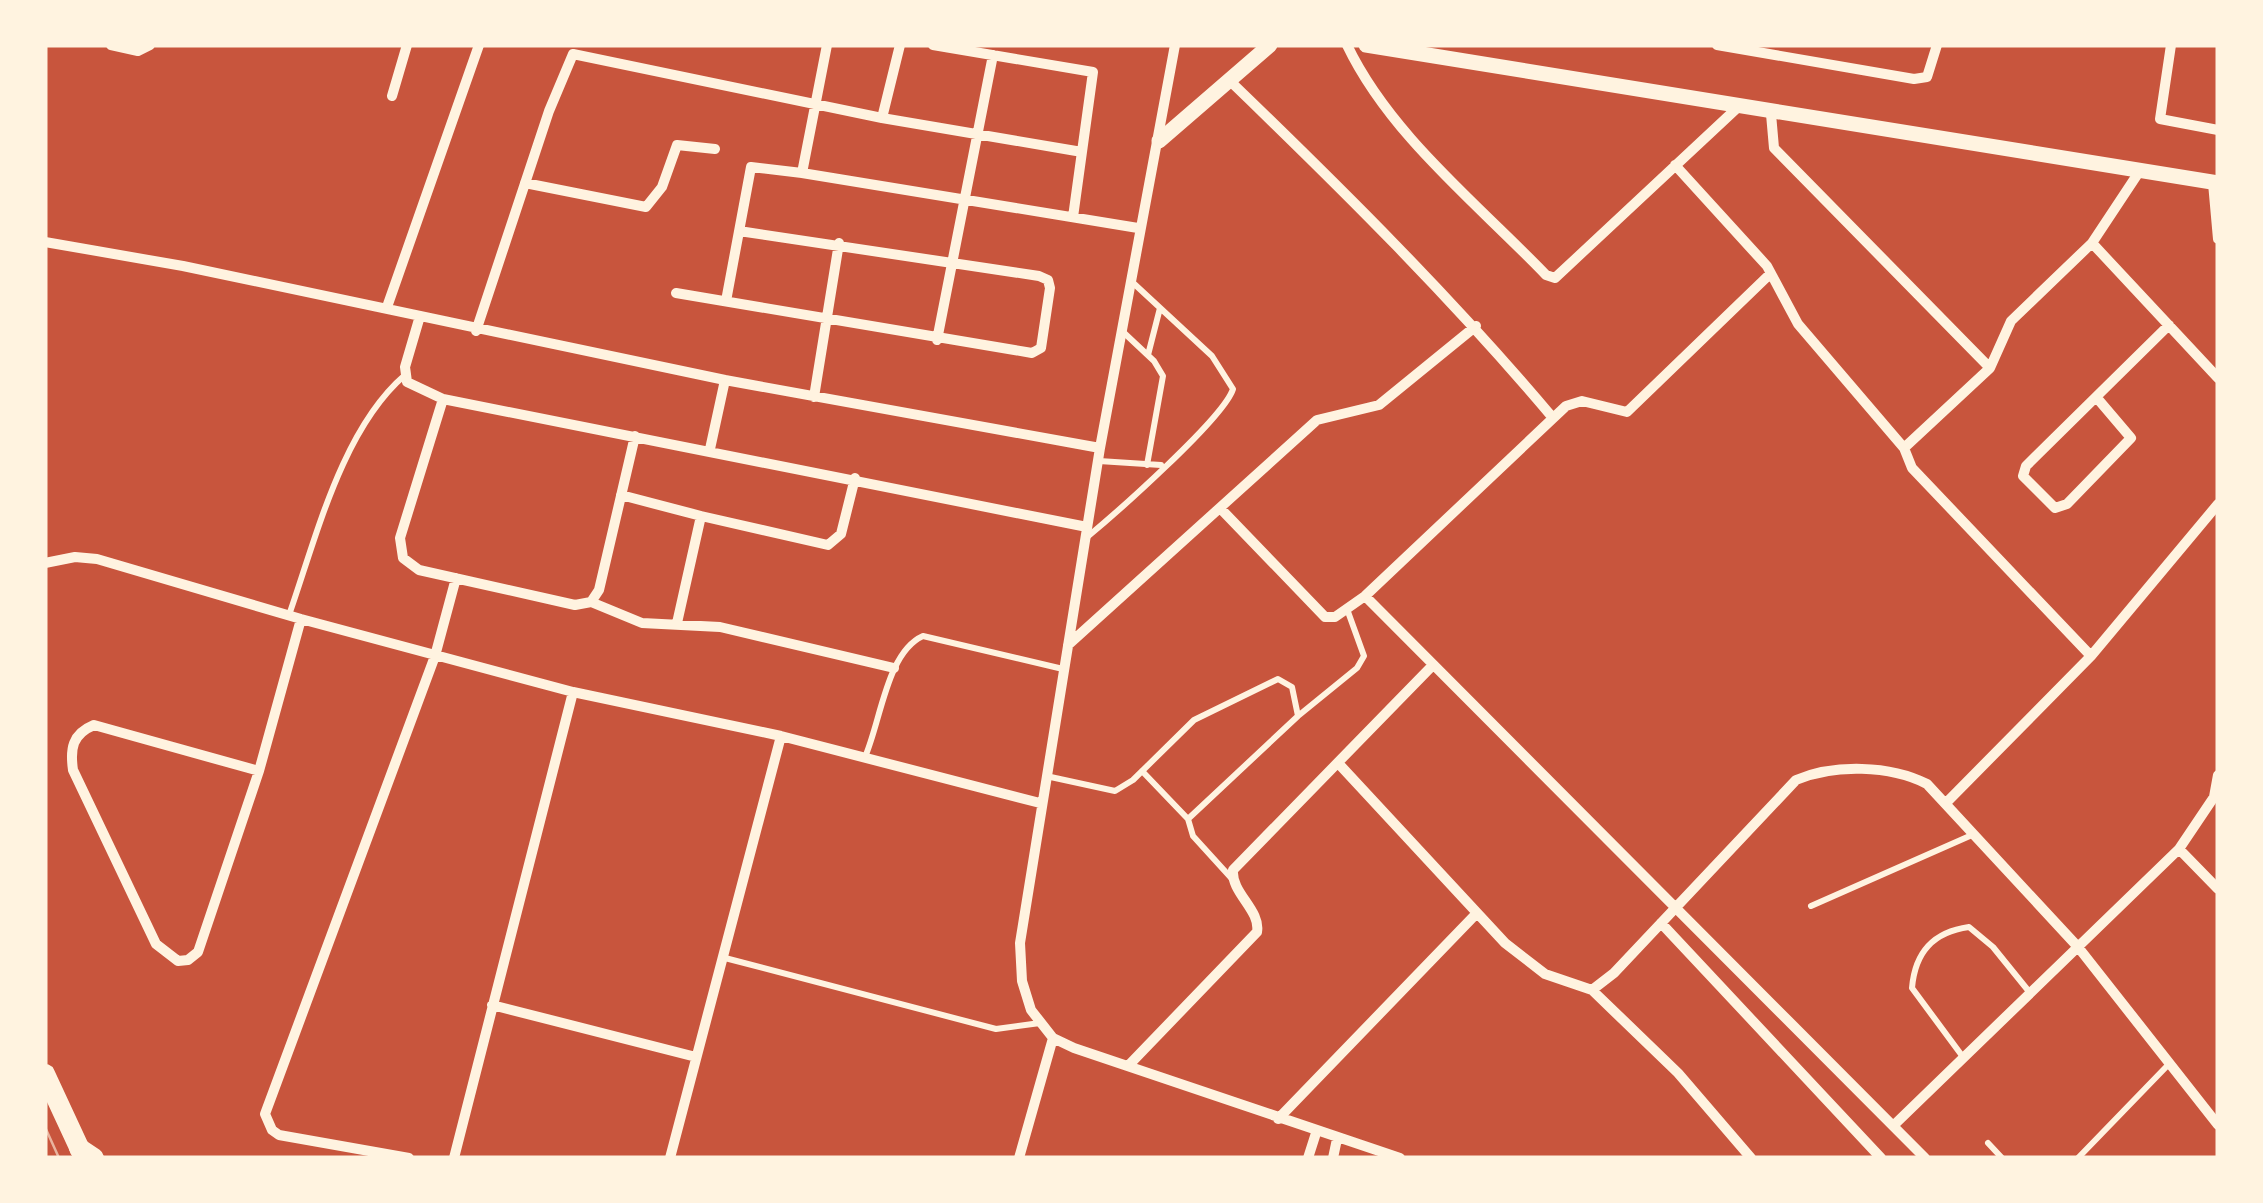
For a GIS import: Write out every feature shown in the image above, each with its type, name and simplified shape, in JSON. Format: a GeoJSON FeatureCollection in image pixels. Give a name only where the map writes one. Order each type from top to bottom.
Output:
{"type":"FeatureCollection","features":[{"type":"Feature","properties":{"kind":"main road"},"geometry":{"type":"LineString","coordinates":[[45,1074],[86,1155]]}},
{"type":"Feature","properties":{"kind":"street"},"geometry":{"type":"LineString","coordinates":[[111,45],[138,50],[150,45]]}},
{"type":"Feature","properties":{"kind":"street"},"geometry":{"type":"LineString","coordinates":[[392,96],[407,45]]}},
{"type":"Feature","properties":{"kind":"street"},"geometry":{"type":"LineString","coordinates":[[387,308],[479,45]]}},
{"type":"Feature","properties":{"kind":"street"},"geometry":{"type":"LineString","coordinates":[[802,173],[827,45]]}},
{"type":"Feature","properties":{"kind":"street"},"geometry":{"type":"LineString","coordinates":[[882,118],[900,45]]}},
{"type":"Feature","properties":{"kind":"street"},"geometry":{"type":"LineString","coordinates":[[933,45],[1092,72],[1073,216]]}},
{"type":"Feature","properties":{"kind":"street"},"geometry":{"type":"LineString","coordinates":[[1175,45],[1159,141],[1138,228],[1040,803],[1020,943],[1022,981],[1031,1010],[1054,1038],[1316,1133],[1400,1158]]}},
{"type":"Feature","properties":{"kind":"street"},"geometry":{"type":"LineString","coordinates":[[1159,141],[1270,45]]}},
{"type":"Feature","properties":{"kind":"street"},"geometry":{"type":"LineString","coordinates":[[1348,45],[1368,83],[1404,129],[1546,274],[1555,278],[1736,108]]}},
{"type":"Feature","properties":{"kind":"street"},"geometry":{"type":"LineString","coordinates":[[1366,45],[1771,114],[2216,183],[2218,239]]}},
{"type":"Feature","properties":{"kind":"street"},"geometry":{"type":"LineString","coordinates":[[1717,45],[1914,79],[1927,77],[1938,45]]}},
{"type":"Feature","properties":{"kind":"street"},"geometry":{"type":"LineString","coordinates":[[2171,45],[2160,118],[2218,130]]}},
{"type":"Feature","properties":{"kind":"street"},"geometry":{"type":"LineString","coordinates":[[476,330],[573,54],[882,118],[1082,152]]}},
{"type":"Feature","properties":{"kind":"street"},"geometry":{"type":"LineString","coordinates":[[937,340],[993,55]]}},
{"type":"Feature","properties":{"kind":"street"},"geometry":{"type":"LineString","coordinates":[[1229,80],[1476,326],[1553,418]]}},
{"type":"Feature","properties":{"kind":"street"},"geometry":{"type":"LineString","coordinates":[[1771,114],[1774,148],[1990,368]]}},
{"type":"Feature","properties":{"kind":"street"},"geometry":{"type":"LineString","coordinates":[[525,183],[646,207],[662,187],[678,145],[715,149]]}},
{"type":"Feature","properties":{"kind":"street"},"geometry":{"type":"LineString","coordinates":[[1676,166],[1770,274],[1798,324],[1904,448],[1912,468],[2091,656]]}},
{"type":"Feature","properties":{"kind":"street"},"geometry":{"type":"LineString","coordinates":[[726,301],[751,167],[963,197],[1138,228]]}},
{"type":"Feature","properties":{"kind":"street"},"geometry":{"type":"LineString","coordinates":[[1904,448],[1990,368],[2011,321],[2092,243],[2139,172]]}},
{"type":"Feature","properties":{"kind":"street"},"geometry":{"type":"LineString","coordinates":[[676,293],[937,340],[1032,353],[1041,348],[1048,280],[739,231]]}},
{"type":"Feature","properties":{"kind":"street"},"geometry":{"type":"LineString","coordinates":[[45,242],[387,308],[725,380],[1100,448]]}},
{"type":"Feature","properties":{"kind":"street"},"geometry":{"type":"LineString","coordinates":[[2092,243],[2218,378]]}},
{"type":"Feature","properties":{"kind":"street"},"geometry":{"type":"LineString","coordinates":[[814,397],[839,244]]}},
{"type":"Feature","properties":{"kind":"street"},"geometry":{"type":"LineString","coordinates":[[1220,508],[1325,617],[1347,608],[1365,596],[1574,401],[1627,412],[1770,274]]}},
{"type":"Feature","properties":{"kind":"street"},"geometry":{"type":"LineString","coordinates":[[420,316],[405,375],[412,387],[442,399],[856,478],[1086,533]]}},
{"type":"Feature","properties":{"kind":"street"},"geometry":{"type":"LineString","coordinates":[[1067,646],[1317,420],[1378,405],[1476,326]]}},
{"type":"Feature","properties":{"kind":"street"},"geometry":{"type":"LineString","coordinates":[[2097,398],[2131,438],[2067,504],[2054,508],[2023,476],[2023,471],[2169,326]]}},
{"type":"Feature","properties":{"kind":"street"},"geometry":{"type":"LineString","coordinates":[[710,449],[725,380]]}},
{"type":"Feature","properties":{"kind":"street"},"geometry":{"type":"LineString","coordinates":[[442,399],[400,546],[403,558],[418,570],[575,605],[591,602],[628,620],[720,628],[894,668]]}},
{"type":"Feature","properties":{"kind":"street"},"geometry":{"type":"LineString","coordinates":[[591,602],[599,590],[635,436]]}},
{"type":"Feature","properties":{"kind":"street"},"geometry":{"type":"LineString","coordinates":[[621,494],[828,544],[840,534],[856,478]]}},
{"type":"Feature","properties":{"kind":"street"},"geometry":{"type":"LineString","coordinates":[[1946,803],[2091,656],[2218,504]]}},
{"type":"Feature","properties":{"kind":"street"},"geometry":{"type":"LineString","coordinates":[[677,623],[701,516]]}},
{"type":"Feature","properties":{"kind":"street"},"geometry":{"type":"LineString","coordinates":[[45,563],[75,556],[98,558],[301,620],[573,692],[781,736],[1040,803]]}},
{"type":"Feature","properties":{"kind":"street"},"geometry":{"type":"LineString","coordinates":[[409,1158],[280,1135],[272,1130],[265,1114],[435,656],[456,578]]}},
{"type":"Feature","properties":{"kind":"street"},"geometry":{"type":"LineString","coordinates":[[1365,596],[1925,1158]]}},
{"type":"Feature","properties":{"kind":"street"},"geometry":{"type":"LineString","coordinates":[[259,772],[94,725],[75,739],[70,750],[73,770],[156,944],[178,961],[188,960],[198,952],[259,772],[301,620]]}},
{"type":"Feature","properties":{"kind":"street"},"geometry":{"type":"LineString","coordinates":[[1128,1066],[1257,932],[1257,920],[1233,880],[1233,870],[1432,666]]}},
{"type":"Feature","properties":{"kind":"street"},"geometry":{"type":"LineString","coordinates":[[454,1158],[573,692]]}},
{"type":"Feature","properties":{"kind":"street"},"geometry":{"type":"LineString","coordinates":[[670,1158],[781,736]]}},
{"type":"Feature","properties":{"kind":"street"},"geometry":{"type":"LineString","coordinates":[[1339,764],[1476,914],[1531,965],[1560,981],[1592,990],[1678,1074],[1751,1158]]}},
{"type":"Feature","properties":{"kind":"street"},"geometry":{"type":"LineString","coordinates":[[1592,990],[1678,906],[1796,780],[1818,770],[1909,774],[1927,784],[1946,803],[2078,948],[2167,1066],[2218,1125]]}},
{"type":"Feature","properties":{"kind":"street"},"geometry":{"type":"LineString","coordinates":[[1894,1125],[2179,849],[2214,796],[2218,775]]}},
{"type":"Feature","properties":{"kind":"street"},"geometry":{"type":"LineString","coordinates":[[2179,849],[2218,889]]}},
{"type":"Feature","properties":{"kind":"street"},"geometry":{"type":"LineString","coordinates":[[1278,1119],[1476,914]]}},
{"type":"Feature","properties":{"kind":"street"},"geometry":{"type":"LineString","coordinates":[[1661,923],[1881,1158]]}},
{"type":"Feature","properties":{"kind":"street"},"geometry":{"type":"LineString","coordinates":[[492,1005],[696,1057]]}},
{"type":"Feature","properties":{"kind":"street"},"geometry":{"type":"LineString","coordinates":[[1019,1158],[1054,1038]]}},
{"type":"Feature","properties":{"kind":"street"},"geometry":{"type":"LineString","coordinates":[[1308,1158],[1316,1133]]}},
{"type":"Feature","properties":{"kind":"street"},"geometry":{"type":"LineString","coordinates":[[1333,1158],[1338,1139]]}},
{"type":"Feature","properties":{"kind":"lane"},"geometry":{"type":"LineString","coordinates":[[1086,533],[1230,399],[1233,388],[1212,356],[1129,280]]}},
{"type":"Feature","properties":{"kind":"lane"},"geometry":{"type":"LineString","coordinates":[[1148,355],[1160,308]]}},
{"type":"Feature","properties":{"kind":"lane"},"geometry":{"type":"LineString","coordinates":[[1120,330],[1164,376],[1147,464]]}},
{"type":"Feature","properties":{"kind":"lane"},"geometry":{"type":"LineString","coordinates":[[289,616],[358,434],[374,406],[405,375]]}},
{"type":"Feature","properties":{"kind":"lane"},"geometry":{"type":"LineString","coordinates":[[1098,461],[1162,465]]}},
{"type":"Feature","properties":{"kind":"lane"},"geometry":{"type":"LineString","coordinates":[[1188,819],[1298,716],[1357,668],[1364,656],[1347,608]]}},
{"type":"Feature","properties":{"kind":"lane"},"geometry":{"type":"LineString","coordinates":[[865,758],[902,649],[923,636],[1063,669]]}},
{"type":"Feature","properties":{"kind":"lane"},"geometry":{"type":"LineString","coordinates":[[1045,776],[1115,790],[1142,770],[1181,728],[1256,686],[1278,679],[1292,686],[1298,716]]}},
{"type":"Feature","properties":{"kind":"lane"},"geometry":{"type":"LineString","coordinates":[[1142,770],[1188,819],[1192,836],[1233,880]]}},
{"type":"Feature","properties":{"kind":"lane"},"geometry":{"type":"LineString","coordinates":[[1811,906],[1972,835]]}},
{"type":"Feature","properties":{"kind":"lane"},"geometry":{"type":"LineString","coordinates":[[1964,1058],[1912,988],[1914,966],[1926,946],[1947,930],[1969,927],[1993,947],[2031,994]]}},
{"type":"Feature","properties":{"kind":"lane"},"geometry":{"type":"LineString","coordinates":[[725,958],[996,1030],[1042,1023]]}},
{"type":"Feature","properties":{"kind":"lane"},"geometry":{"type":"LineString","coordinates":[[2078,1158],[2167,1066]]}},
{"type":"Feature","properties":{"kind":"lane"},"geometry":{"type":"LineString","coordinates":[[1988,1143],[2002,1158]]}},
{"type":"Feature","properties":{"kind":"tram line"},"geometry":{"type":"LineString","coordinates":[[45,1127],[59,1158]]}}]}
